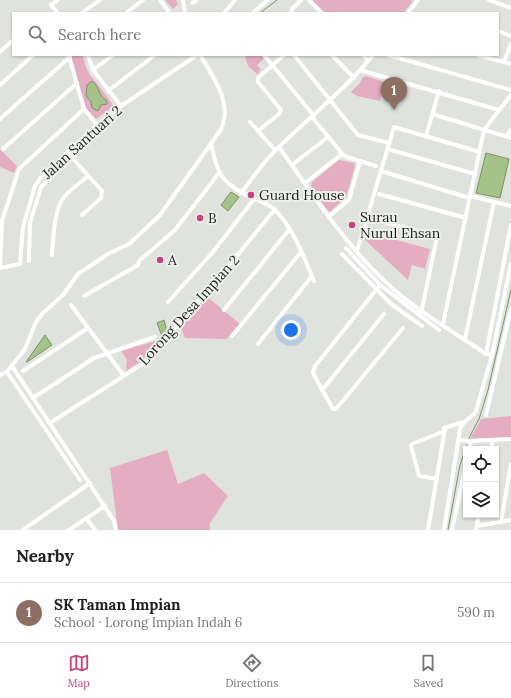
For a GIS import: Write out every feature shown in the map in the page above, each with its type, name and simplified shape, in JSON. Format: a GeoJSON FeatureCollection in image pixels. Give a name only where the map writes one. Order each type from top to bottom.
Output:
{"type":"FeatureCollection","features":[{"type":"Feature","properties":{"kind":"street"},"geometry":{"type":"LineString","coordinates":[[57,12],[51,5],[58,0]]}},
{"type":"Feature","properties":{"kind":"street"},"geometry":{"type":"LineString","coordinates":[[83,12],[100,0]]}},
{"type":"Feature","properties":{"kind":"street"},"geometry":{"type":"LineString","coordinates":[[127,12],[143,0]]}},
{"type":"Feature","properties":{"kind":"street"},"geometry":{"type":"LineString","coordinates":[[160,0],[169,12]]}},
{"type":"Feature","properties":{"kind":"street"},"geometry":{"type":"LineString","coordinates":[[183,0],[185,12]]}},
{"type":"Feature","properties":{"kind":"street"},"geometry":{"type":"LineString","coordinates":[[192,3],[197,0]]}},
{"type":"Feature","properties":{"kind":"street"},"geometry":{"type":"LineString","coordinates":[[225,12],[235,0]]}},
{"type":"Feature","properties":{"kind":"street"},"geometry":{"type":"LineString","coordinates":[[256,12],[268,0]]}},
{"type":"Feature","properties":{"kind":"street"},"geometry":{"type":"LineString","coordinates":[[291,12],[292,9],[301,0]]}},
{"type":"Feature","properties":{"kind":"street"},"geometry":{"type":"LineString","coordinates":[[309,0],[321,12]]}},
{"type":"Feature","properties":{"kind":"street"},"geometry":{"type":"LineString","coordinates":[[409,12],[418,0]]}},
{"type":"Feature","properties":{"kind":"street"},"geometry":{"type":"LineString","coordinates":[[489,0],[511,8]]}},
{"type":"Feature","properties":{"kind":"street"},"geometry":{"type":"LineString","coordinates":[[499,31],[511,36]]}},
{"type":"Feature","properties":{"kind":"street"},"geometry":{"type":"LineString","coordinates":[[0,52],[12,41]]}},
{"type":"Feature","properties":{"kind":"street"},"geometry":{"type":"LineString","coordinates":[[505,60],[511,44]]}},
{"type":"Feature","properties":{"kind":"street"},"geometry":{"type":"LineString","coordinates":[[0,85],[32,56]]}},
{"type":"Feature","properties":{"kind":"street"},"geometry":{"type":"LineString","coordinates":[[0,119],[69,56],[84,110],[97,125]]}},
{"type":"Feature","properties":{"kind":"street"},"geometry":{"type":"LineString","coordinates":[[88,56],[93,70],[121,106]]}},
{"type":"Feature","properties":{"kind":"street"},"geometry":{"type":"LineString","coordinates":[[93,70],[112,56]]}},
{"type":"Feature","properties":{"kind":"street"},"geometry":{"type":"LineString","coordinates":[[108,91],[154,56]]}},
{"type":"Feature","properties":{"kind":"street","name":"Jalan Santuari 2"},"geometry":{"type":"LineString","coordinates":[[0,268],[20,264],[23,226],[35,186],[41,177],[97,125],[121,106],[197,56]]}},
{"type":"Feature","properties":{"kind":"street"},"geometry":{"type":"LineString","coordinates":[[0,375],[7,372],[25,349],[36,322],[42,314],[63,295],[78,274],[108,254],[130,244],[160,215],[225,121],[225,111],[217,84],[200,56]]}},
{"type":"Feature","properties":{"kind":"street"},"geometry":{"type":"LineString","coordinates":[[265,56],[342,154],[376,166]]}},
{"type":"Feature","properties":{"kind":"street"},"geometry":{"type":"LineString","coordinates":[[258,131],[280,113],[281,110],[258,82],[258,78],[283,56]]}},
{"type":"Feature","properties":{"kind":"street"},"geometry":{"type":"LineString","coordinates":[[295,56],[332,100],[358,135],[389,142]]}},
{"type":"Feature","properties":{"kind":"street"},"geometry":{"type":"LineString","coordinates":[[333,56],[354,78]]}},
{"type":"Feature","properties":{"kind":"street"},"geometry":{"type":"LineString","coordinates":[[364,56],[368,60]]}},
{"type":"Feature","properties":{"kind":"street"},"geometry":{"type":"LineString","coordinates":[[241,193],[275,150],[332,100],[354,78],[372,56]]}},
{"type":"Feature","properties":{"kind":"street"},"geometry":{"type":"LineString","coordinates":[[392,56],[511,90]]}},
{"type":"Feature","properties":{"kind":"street"},"geometry":{"type":"LineString","coordinates":[[483,56],[505,60],[511,59]]}},
{"type":"Feature","properties":{"kind":"street"},"geometry":{"type":"LineString","coordinates":[[505,60],[511,64]]}},
{"type":"Feature","properties":{"kind":"street"},"geometry":{"type":"LineString","coordinates":[[360,70],[439,91],[500,110]]}},
{"type":"Feature","properties":{"kind":"street"},"geometry":{"type":"LineString","coordinates":[[3,149],[77,83]]}},
{"type":"Feature","properties":{"kind":"street"},"geometry":{"type":"LineString","coordinates":[[426,136],[439,91]]}},
{"type":"Feature","properties":{"kind":"street"},"geometry":{"type":"LineString","coordinates":[[444,324],[466,218],[468,197],[475,174],[484,130],[511,95]]}},
{"type":"Feature","properties":{"kind":"street"},"geometry":{"type":"LineString","coordinates":[[0,268],[2,221],[19,169],[84,110]]}},
{"type":"Feature","properties":{"kind":"street"},"geometry":{"type":"LineString","coordinates":[[432,114],[511,138]]}},
{"type":"Feature","properties":{"kind":"street"},"geometry":{"type":"LineString","coordinates":[[250,122],[275,150]]}},
{"type":"Feature","properties":{"kind":"street"},"geometry":{"type":"LineString","coordinates":[[357,251],[394,127],[480,152]]}},
{"type":"Feature","properties":{"kind":"street"},"geometry":{"type":"LineString","coordinates":[[506,136],[511,130]]}},
{"type":"Feature","properties":{"kind":"street"},"geometry":{"type":"LineString","coordinates":[[292,165],[328,137]]}},
{"type":"Feature","properties":{"kind":"street"},"geometry":{"type":"LineString","coordinates":[[211,143],[219,173],[229,186],[275,209],[289,230],[314,280]]}},
{"type":"Feature","properties":{"kind":"street"},"geometry":{"type":"LineString","coordinates":[[279,147],[329,216],[357,251],[399,293],[486,354],[492,355]]}},
{"type":"Feature","properties":{"kind":"street"},"geometry":{"type":"LineString","coordinates":[[391,150],[475,174]]}},
{"type":"Feature","properties":{"kind":"street"},"geometry":{"type":"LineString","coordinates":[[67,152],[102,191],[102,198],[82,215]]}},
{"type":"Feature","properties":{"kind":"street"},"geometry":{"type":"LineString","coordinates":[[305,183],[342,154]]}},
{"type":"Feature","properties":{"kind":"street"},"geometry":{"type":"LineString","coordinates":[[29,261],[30,224],[41,187],[72,158]]}},
{"type":"Feature","properties":{"kind":"street"},"geometry":{"type":"LineString","coordinates":[[329,216],[349,199],[360,161]]}},
{"type":"Feature","properties":{"kind":"street"},"geometry":{"type":"LineString","coordinates":[[381,171],[468,197],[511,206]]}},
{"type":"Feature","properties":{"kind":"street"},"geometry":{"type":"LineString","coordinates":[[84,296],[138,265],[139,261],[175,230],[219,173]]}},
{"type":"Feature","properties":{"kind":"street"},"geometry":{"type":"LineString","coordinates":[[52,255],[54,229],[62,200],[88,176]]}},
{"type":"Feature","properties":{"kind":"street"},"geometry":{"type":"LineString","coordinates":[[380,194],[466,218]]}},
{"type":"Feature","properties":{"kind":"street"},"geometry":{"type":"LineString","coordinates":[[168,302],[212,253],[254,199]]}},
{"type":"Feature","properties":{"kind":"street"},"geometry":{"type":"LineString","coordinates":[[465,339],[494,202]]}},
{"type":"Feature","properties":{"kind":"street","name":"Lorong Desa Impian 2"},"geometry":{"type":"LineString","coordinates":[[50,423],[144,363],[223,273],[275,209]]}},
{"type":"Feature","properties":{"kind":"street"},"geometry":{"type":"LineString","coordinates":[[367,217],[437,237],[422,309],[418,314]]}},
{"type":"Feature","properties":{"kind":"street"},"geometry":{"type":"LineString","coordinates":[[486,354],[511,225]]}},
{"type":"Feature","properties":{"kind":"street"},"geometry":{"type":"LineString","coordinates":[[224,310],[289,230]]}},
{"type":"Feature","properties":{"kind":"street"},"geometry":{"type":"LineString","coordinates":[[346,248],[380,285],[439,330]]}},
{"type":"Feature","properties":{"kind":"street"},"geometry":{"type":"LineString","coordinates":[[232,336],[301,252]]}},
{"type":"Feature","properties":{"kind":"street"},"geometry":{"type":"LineString","coordinates":[[342,254],[391,304],[422,326]]}},
{"type":"Feature","properties":{"kind":"street"},"geometry":{"type":"LineString","coordinates":[[486,415],[508,311],[511,264]]}},
{"type":"Feature","properties":{"kind":"street"},"geometry":{"type":"LineString","coordinates":[[258,344],[312,276]]}},
{"type":"Feature","properties":{"kind":"street"},"geometry":{"type":"LineString","coordinates":[[380,285],[315,366],[313,372],[327,401],[335,410],[403,328]]}},
{"type":"Feature","properties":{"kind":"street"},"geometry":{"type":"LineString","coordinates":[[71,306],[124,376]]}},
{"type":"Feature","properties":{"kind":"street"},"geometry":{"type":"LineString","coordinates":[[444,530],[461,425],[474,416],[492,355],[508,311]]}},
{"type":"Feature","properties":{"kind":"street"},"geometry":{"type":"LineString","coordinates":[[322,390],[384,314]]}},
{"type":"Feature","properties":{"kind":"street"},"geometry":{"type":"LineString","coordinates":[[23,371],[88,328]]}},
{"type":"Feature","properties":{"kind":"street"},"geometry":{"type":"LineString","coordinates":[[33,398],[94,358],[154,337]]}},
{"type":"Feature","properties":{"kind":"street"},"geometry":{"type":"LineString","coordinates":[[12,366],[114,520],[116,530]]}},
{"type":"Feature","properties":{"kind":"street"},"geometry":{"type":"LineString","coordinates":[[7,372],[80,480]]}},
{"type":"Feature","properties":{"kind":"street"},"geometry":{"type":"LineString","coordinates":[[410,442],[465,422]]}},
{"type":"Feature","properties":{"kind":"street"},"geometry":{"type":"LineString","coordinates":[[428,530],[445,429]]}},
{"type":"Feature","properties":{"kind":"street"},"geometry":{"type":"LineString","coordinates":[[437,480],[419,476],[411,446],[412,444],[445,429]]}},
{"type":"Feature","properties":{"kind":"street"},"geometry":{"type":"LineString","coordinates":[[459,440],[471,441],[511,439]]}},
{"type":"Feature","properties":{"kind":"street"},"geometry":{"type":"LineString","coordinates":[[492,446],[493,440]]}},
{"type":"Feature","properties":{"kind":"street"},"geometry":{"type":"LineString","coordinates":[[470,446],[471,441]]}},
{"type":"Feature","properties":{"kind":"street"},"geometry":{"type":"LineString","coordinates":[[501,522],[511,464]]}},
{"type":"Feature","properties":{"kind":"street"},"geometry":{"type":"LineString","coordinates":[[452,530],[463,478]]}},
{"type":"Feature","properties":{"kind":"street"},"geometry":{"type":"LineString","coordinates":[[23,530],[90,483]]}},
{"type":"Feature","properties":{"kind":"street"},"geometry":{"type":"LineString","coordinates":[[504,499],[511,498]]}},
{"type":"Feature","properties":{"kind":"street"},"geometry":{"type":"LineString","coordinates":[[69,530],[105,506]]}},
{"type":"Feature","properties":{"kind":"street"},"geometry":{"type":"LineString","coordinates":[[86,518],[95,530]]}},
{"type":"Feature","properties":{"kind":"street"},"geometry":{"type":"LineString","coordinates":[[478,518],[476,528],[511,520]]}},
{"type":"Feature","properties":{"kind":"shaded area"},"geometry":{"type":"Polygon","coordinates":[[[165,0],[176,0],[178,4],[173,9],[165,0]]]}},
{"type":"Feature","properties":{"kind":"shaded area"},"geometry":{"type":"Polygon","coordinates":[[[312,0],[413,1],[404,12],[324,12],[312,0]]]}},
{"type":"Feature","properties":{"kind":"shaded area"},"geometry":{"type":"Polygon","coordinates":[[[70,56],[82,56],[88,72],[114,106],[96,119],[86,108],[70,56]]]}},
{"type":"Feature","properties":{"kind":"shaded area"},"geometry":{"type":"Polygon","coordinates":[[[262,56],[264,59],[257,65],[261,70],[257,74],[248,66],[245,57],[262,56]]]}},
{"type":"Feature","properties":{"kind":"shaded area"},"geometry":{"type":"Polygon","coordinates":[[[366,76],[385,82],[380,101],[357,96],[351,92],[360,83],[362,78],[366,76]]]}},
{"type":"Feature","properties":{"kind":"shaded area"},"geometry":{"type":"Polygon","coordinates":[[[92,81],[97,86],[101,96],[107,101],[107,104],[101,105],[98,111],[92,108],[91,102],[86,96],[87,85],[92,81]]]}},
{"type":"Feature","properties":{"kind":"shaded area"},"geometry":{"type":"Polygon","coordinates":[[[0,149],[17,166],[14,173],[0,167],[0,149]]]}},
{"type":"Feature","properties":{"kind":"shaded area"},"geometry":{"type":"Polygon","coordinates":[[[486,153],[509,159],[500,198],[476,193],[486,153]]]}},
{"type":"Feature","properties":{"kind":"shaded area"},"geometry":{"type":"Polygon","coordinates":[[[339,160],[354,163],[355,166],[346,197],[330,212],[311,186],[312,182],[339,160]]]}},
{"type":"Feature","properties":{"kind":"shaded area"},"geometry":{"type":"Polygon","coordinates":[[[231,192],[239,197],[228,211],[221,205],[231,192]]]}},
{"type":"Feature","properties":{"kind":"shaded area"},"geometry":{"type":"Polygon","coordinates":[[[367,232],[430,249],[425,269],[412,265],[408,280],[365,240],[367,232]]]}},
{"type":"Feature","properties":{"kind":"shaded area"},"geometry":{"type":"Polygon","coordinates":[[[206,296],[240,324],[226,339],[185,338],[181,328],[206,296]]]}},
{"type":"Feature","properties":{"kind":"shaded area"},"geometry":{"type":"Polygon","coordinates":[[[164,320],[167,331],[162,336],[157,323],[164,320]]]}},
{"type":"Feature","properties":{"kind":"shaded area"},"geometry":{"type":"Polygon","coordinates":[[[45,335],[52,345],[26,362],[45,335]]]}},
{"type":"Feature","properties":{"kind":"shaded area"},"geometry":{"type":"Polygon","coordinates":[[[159,340],[159,342],[141,361],[126,371],[127,360],[121,351],[159,340]]]}},
{"type":"Feature","properties":{"kind":"shaded area"},"geometry":{"type":"Polygon","coordinates":[[[511,416],[511,437],[470,439],[481,419],[511,416]]]}},
{"type":"Feature","properties":{"kind":"shaded area"},"geometry":{"type":"Polygon","coordinates":[[[167,450],[178,484],[204,473],[228,496],[210,523],[210,530],[118,530],[110,468],[167,450]]]}},
{"type":"Feature","properties":{"kind":"waterway"},"geometry":{"type":"LineString","coordinates":[[261,12],[277,0]]}},
{"type":"Feature","properties":{"kind":"waterway"},"geometry":{"type":"LineString","coordinates":[[469,438],[479,419],[488,390],[511,290]]}},
{"type":"Feature","properties":{"kind":"waterway"},"geometry":{"type":"LineString","coordinates":[[448,530],[460,465],[467,445]]}},
{"type":"Feature","properties":{"kind":"place","name":"SK Taman Impian"},"geometry":{"type":"Point","coordinates":[394,110]}},
{"type":"Feature","properties":{"kind":"place","name":"Guard House"},"geometry":{"type":"Point","coordinates":[251,195]}},
{"type":"Feature","properties":{"kind":"place","name":"B"},"geometry":{"type":"Point","coordinates":[200,218]}},
{"type":"Feature","properties":{"kind":"place","name":"Surau Nurul Ehsan"},"geometry":{"type":"Point","coordinates":[352,225]}},
{"type":"Feature","properties":{"kind":"place","name":"A"},"geometry":{"type":"Point","coordinates":[160,260]}}]}
